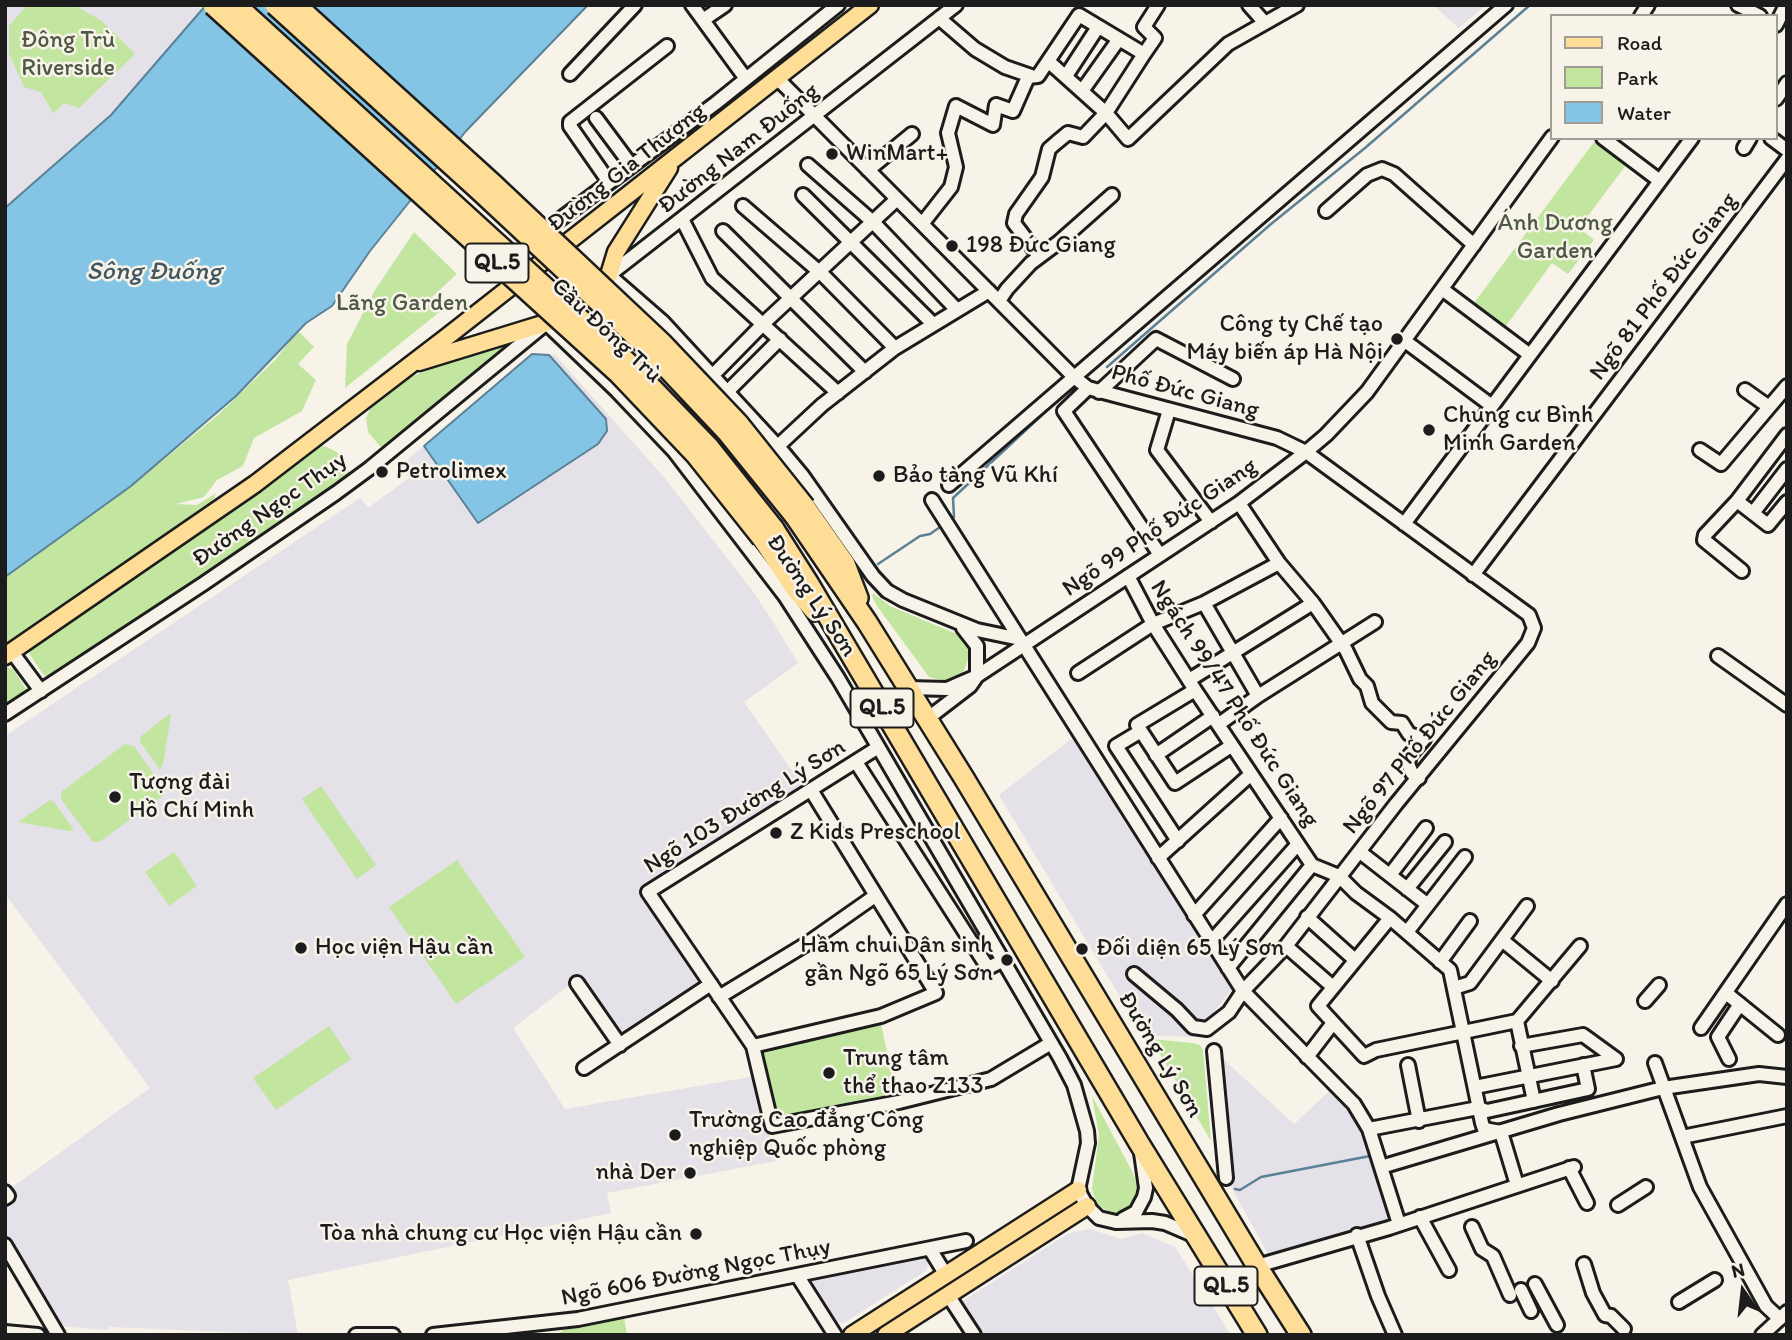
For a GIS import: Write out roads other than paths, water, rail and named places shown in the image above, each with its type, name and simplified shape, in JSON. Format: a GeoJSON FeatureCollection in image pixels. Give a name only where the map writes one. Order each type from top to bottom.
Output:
{"type":"FeatureCollection","features":[{"type":"Feature","properties":{"kind":"highway","name":"Cầu Đông Trù"},"geometry":{"type":"LineString","coordinates":[[213,5],[618,373],[768,533]]}},
{"type":"Feature","properties":{"kind":"highway","name":"Cầu Đông Trù"},"geometry":{"type":"LineString","coordinates":[[236,5],[627,362],[708,446],[768,533]]}},
{"type":"Feature","properties":{"kind":"highway","name":"Cầu Đông Trù"},"geometry":{"type":"LineString","coordinates":[[275,5],[647,347],[799,511]]}},
{"type":"Feature","properties":{"kind":"highway","name":"Cầu Đông Trù"},"geometry":{"type":"LineString","coordinates":[[296,5],[492,183],[663,344],[738,424],[799,511]]}},
{"type":"Feature","properties":{"kind":"highway","name":"Đường Lý Sơn"},"geometry":{"type":"LineString","coordinates":[[799,511],[832,573],[867,622],[928,719],[1301,1335]]}},
{"type":"Feature","properties":{"kind":"highway","name":"Đường Lý Sơn"},"geometry":{"type":"LineString","coordinates":[[768,533],[809,584],[1195,1237],[1257,1335]]}},
{"type":"Feature","properties":{"kind":"main road","name":"Đường Gia Thượng"},"geometry":{"type":"LineString","coordinates":[[410,365],[870,5]]}},
{"type":"Feature","properties":{"kind":"main road"},"geometry":{"type":"LineString","coordinates":[[609,275],[615,252],[676,159]]}},
{"type":"Feature","properties":{"kind":"main road"},"geometry":{"type":"LineString","coordinates":[[410,365],[546,323]]}},
{"type":"Feature","properties":{"kind":"main road","name":"Đường Ngọc Thụy"},"geometry":{"type":"LineString","coordinates":[[8,654],[255,484],[410,365]]}},
{"type":"Feature","properties":{"kind":"main road"},"geometry":{"type":"LineString","coordinates":[[852,1335],[1078,1190]]}},
{"type":"Feature","properties":{"kind":"main road"},"geometry":{"type":"LineString","coordinates":[[886,1335],[1087,1206]]}},
{"type":"Feature","properties":{"kind":"main road"},"geometry":{"type":"LineString","coordinates":[[946,1275],[948,1295]]}},
{"type":"Feature","properties":{"kind":"street"},"geometry":{"type":"LineString","coordinates":[[570,74],[635,5]]}},
{"type":"Feature","properties":{"kind":"street"},"geometry":{"type":"LineString","coordinates":[[692,5],[746,79]]}},
{"type":"Feature","properties":{"kind":"street"},"geometry":{"type":"LineString","coordinates":[[703,20],[725,5]]}},
{"type":"Feature","properties":{"kind":"street","name":"Đường Gia Thượng"},"geometry":{"type":"LineString","coordinates":[[555,223],[746,79],[838,5]]}},
{"type":"Feature","properties":{"kind":"street","name":"Đường Nam Đuống"},"geometry":{"type":"LineString","coordinates":[[546,323],[816,117],[956,5]]}},
{"type":"Feature","properties":{"kind":"street"},"geometry":{"type":"LineString","coordinates":[[1249,5],[1265,23]]}},
{"type":"Feature","properties":{"kind":"street"},"geometry":{"type":"LineString","coordinates":[[1048,61],[1106,113],[1128,139],[1228,44],[1297,5]]}},
{"type":"Feature","properties":{"kind":"street"},"geometry":{"type":"LineString","coordinates":[[949,485],[1506,5]]}},
{"type":"Feature","properties":{"kind":"street"},"geometry":{"type":"LineString","coordinates":[[1738,5],[1756,14]]}},
{"type":"Feature","properties":{"kind":"street"},"geometry":{"type":"LineString","coordinates":[[1778,22],[1786,5]]}},
{"type":"Feature","properties":{"kind":"street"},"geometry":{"type":"LineString","coordinates":[[1039,256],[1014,223],[1016,214],[1042,177],[1049,149],[1068,133],[1083,137],[1106,113],[1155,38],[1144,27],[1154,7]]}},
{"type":"Feature","properties":{"kind":"street"},"geometry":{"type":"LineString","coordinates":[[939,18],[975,49],[1005,68],[1031,76],[1038,76],[1079,15],[1144,54]]}},
{"type":"Feature","properties":{"kind":"street"},"geometry":{"type":"LineString","coordinates":[[821,18],[834,34]]}},
{"type":"Feature","properties":{"kind":"street"},"geometry":{"type":"LineString","coordinates":[[1066,76],[1098,27]]}},
{"type":"Feature","properties":{"kind":"street"},"geometry":{"type":"LineString","coordinates":[[1082,91],[1119,39]]}},
{"type":"Feature","properties":{"kind":"street"},"geometry":{"type":"LineString","coordinates":[[609,182],[570,126],[570,122],[667,46]]}},
{"type":"Feature","properties":{"kind":"street"},"geometry":{"type":"LineString","coordinates":[[922,224],[951,187],[956,167],[948,133],[956,106],[993,125],[996,105],[1013,111],[1028,77],[1031,76]]}},
{"type":"Feature","properties":{"kind":"street","name":"Phố Đức Giang"},"geometry":{"type":"LineString","coordinates":[[777,78],[1074,377],[1094,390],[1277,438],[1306,452]]}},
{"type":"Feature","properties":{"kind":"street"},"geometry":{"type":"LineString","coordinates":[[596,118],[631,165]]}},
{"type":"Feature","properties":{"kind":"street"},"geometry":{"type":"LineString","coordinates":[[868,170],[912,134]]}},
{"type":"Feature","properties":{"kind":"street"},"geometry":{"type":"LineString","coordinates":[[1306,452],[1367,392],[1550,140]]}},
{"type":"Feature","properties":{"kind":"street"},"geometry":{"type":"LineString","coordinates":[[1606,140],[1660,181]]}},
{"type":"Feature","properties":{"kind":"street"},"geometry":{"type":"LineString","coordinates":[[1404,524],[1691,140]]}},
{"type":"Feature","properties":{"kind":"street","name":"Ngõ 81 Phố Đức Giang"},"geometry":{"type":"LineString","coordinates":[[1473,575],[1787,159]]}},
{"type":"Feature","properties":{"kind":"street"},"geometry":{"type":"LineString","coordinates":[[808,165],[873,222],[957,310]]}},
{"type":"Feature","properties":{"kind":"street"},"geometry":{"type":"LineString","coordinates":[[1326,211],[1367,175],[1382,169],[1394,174],[1474,245]]}},
{"type":"Feature","properties":{"kind":"street"},"geometry":{"type":"LineString","coordinates":[[803,195],[933,324]]}},
{"type":"Feature","properties":{"kind":"street"},"geometry":{"type":"LineString","coordinates":[[999,302],[1007,289],[1039,256],[1112,195]]}},
{"type":"Feature","properties":{"kind":"street"},"geometry":{"type":"LineString","coordinates":[[713,375],[764,323],[897,199]]}},
{"type":"Feature","properties":{"kind":"street"},"geometry":{"type":"LineString","coordinates":[[743,206],[819,272],[895,348]]}},
{"type":"Feature","properties":{"kind":"street"},"geometry":{"type":"LineString","coordinates":[[682,219],[712,278],[838,393]]}},
{"type":"Feature","properties":{"kind":"street"},"geometry":{"type":"LineString","coordinates":[[723,231],[865,372]]}},
{"type":"Feature","properties":{"kind":"street"},"geometry":{"type":"LineString","coordinates":[[609,275],[663,322],[778,446],[880,584],[895,596],[977,630],[1022,642]]}},
{"type":"Feature","properties":{"kind":"street"},"geometry":{"type":"LineString","coordinates":[[1442,289],[1530,355]]}},
{"type":"Feature","properties":{"kind":"street"},"geometry":{"type":"LineString","coordinates":[[778,446],[838,393],[895,348],[989,291]]}},
{"type":"Feature","properties":{"kind":"street","name":"Đường Ngọc Thụy"},"geometry":{"type":"LineString","coordinates":[[5,714],[336,493],[546,323]]}},
{"type":"Feature","properties":{"kind":"street","name":"Đường Lý Sơn"},"geometry":{"type":"LineString","coordinates":[[546,323],[617,391],[674,451],[785,596],[838,678],[1073,1085],[1088,1143],[1078,1190]]}},
{"type":"Feature","properties":{"kind":"street"},"geometry":{"type":"LineString","coordinates":[[728,391],[780,339]]}},
{"type":"Feature","properties":{"kind":"street"},"geometry":{"type":"LineString","coordinates":[[1160,555],[1065,411],[1156,339],[1233,379]]}},
{"type":"Feature","properties":{"kind":"street"},"geometry":{"type":"LineString","coordinates":[[1405,341],[1492,406]]}},
{"type":"Feature","properties":{"kind":"street"},"geometry":{"type":"LineString","coordinates":[[1700,450],[1721,464],[1787,386]]}},
{"type":"Feature","properties":{"kind":"street"},"geometry":{"type":"LineString","coordinates":[[1745,390],[1769,407]]}},
{"type":"Feature","properties":{"kind":"street"},"geometry":{"type":"LineString","coordinates":[[1169,410],[1157,450],[1211,522]]}},
{"type":"Feature","properties":{"kind":"street"},"geometry":{"type":"LineString","coordinates":[[1742,571],[1704,540],[1784,444]]}},
{"type":"Feature","properties":{"kind":"street","name":"Ngõ 97 Phố Đức Giang"},"geometry":{"type":"LineString","coordinates":[[1134,974],[1193,1027],[1207,1029],[1229,1012],[1243,991],[1286,946],[1339,876],[1528,643],[1534,628],[1529,615],[1306,452]]}},
{"type":"Feature","properties":{"kind":"street","name":"Ngõ 99 Phố Đức Giang"},"geometry":{"type":"LineString","coordinates":[[977,676],[1022,642],[1035,637],[1239,503],[1306,452]]}},
{"type":"Feature","properties":{"kind":"street"},"geometry":{"type":"LineString","coordinates":[[1753,513],[1787,469]]}},
{"type":"Feature","properties":{"kind":"street"},"geometry":{"type":"LineString","coordinates":[[932,500],[1243,991],[1354,1104],[1369,1129],[1399,1224]]}},
{"type":"Feature","properties":{"kind":"street"},"geometry":{"type":"LineString","coordinates":[[1737,501],[1768,525],[1787,502]]}},
{"type":"Feature","properties":{"kind":"street"},"geometry":{"type":"LineString","coordinates":[[1239,503],[1279,563],[1313,603],[1341,644],[1358,670],[1360,679],[1367,686],[1371,703],[1391,722],[1402,723],[1409,734],[1424,739],[1410,755],[1408,764],[1412,773],[1419,778]]}},
{"type":"Feature","properties":{"kind":"street"},"geometry":{"type":"LineString","coordinates":[[1079,673],[1153,624],[1204,603],[1279,563]]}},
{"type":"Feature","properties":{"kind":"street","name":"Ngách 99/47 Phố Đức Giang"},"geometry":{"type":"LineString","coordinates":[[1128,576],[1153,624],[1250,775],[1312,865],[1339,876]]}},
{"type":"Feature","properties":{"kind":"street"},"geometry":{"type":"LineString","coordinates":[[1204,603],[1258,696]]}},
{"type":"Feature","properties":{"kind":"street"},"geometry":{"type":"LineString","coordinates":[[1178,841],[1116,746],[1233,652],[1313,603]]}},
{"type":"Feature","properties":{"kind":"street"},"geometry":{"type":"LineString","coordinates":[[928,719],[970,686],[977,676],[979,651],[975,641],[963,628],[932,611]]}},
{"type":"Feature","properties":{"kind":"street"},"geometry":{"type":"LineString","coordinates":[[1156,755],[1258,696],[1375,622]]}},
{"type":"Feature","properties":{"kind":"street"},"geometry":{"type":"LineString","coordinates":[[8,654],[41,691]]}},
{"type":"Feature","properties":{"kind":"street"},"geometry":{"type":"LineString","coordinates":[[1718,656],[1787,705]]}},
{"type":"Feature","properties":{"kind":"street"},"geometry":{"type":"LineString","coordinates":[[908,688],[947,689],[977,676]]}},
{"type":"Feature","properties":{"kind":"street"},"geometry":{"type":"LineString","coordinates":[[1139,728],[1175,783],[1231,746]]}},
{"type":"Feature","properties":{"kind":"street","name":"Ngõ 103 Đường Lý Sơn"},"geometry":{"type":"LineString","coordinates":[[877,748],[648,892],[753,1046],[772,1126],[899,1102],[991,1079],[1051,1043]]}},
{"type":"Feature","properties":{"kind":"street"},"geometry":{"type":"LineString","coordinates":[[856,762],[988,968],[1002,961]]}},
{"type":"Feature","properties":{"kind":"street"},"geometry":{"type":"LineString","coordinates":[[1158,858],[1250,775]]}},
{"type":"Feature","properties":{"kind":"street"},"geometry":{"type":"LineString","coordinates":[[753,1046],[881,1016],[936,993],[811,790]]}},
{"type":"Feature","properties":{"kind":"street"},"geometry":{"type":"LineString","coordinates":[[1194,915],[1281,818]]}},
{"type":"Feature","properties":{"kind":"street"},"geometry":{"type":"LineString","coordinates":[[1390,875],[1426,828]]}},
{"type":"Feature","properties":{"kind":"street"},"geometry":{"type":"LineString","coordinates":[[1407,889],[1445,842]]}},
{"type":"Feature","properties":{"kind":"street"},"geometry":{"type":"LineString","coordinates":[[1211,942],[1298,845]]}},
{"type":"Feature","properties":{"kind":"street"},"geometry":{"type":"LineString","coordinates":[[1360,852],[1428,905]]}},
{"type":"Feature","properties":{"kind":"street"},"geometry":{"type":"LineString","coordinates":[[1406,932],[1465,858]]}},
{"type":"Feature","properties":{"kind":"street"},"geometry":{"type":"LineString","coordinates":[[1228,968],[1312,865]]}},
{"type":"Feature","properties":{"kind":"street"},"geometry":{"type":"LineString","coordinates":[[1339,876],[1356,894],[1390,918],[1450,970],[1484,1129],[1501,1132]]}},
{"type":"Feature","properties":{"kind":"street"},"geometry":{"type":"LineString","coordinates":[[719,997],[808,943],[876,896]]}},
{"type":"Feature","properties":{"kind":"street"},"geometry":{"type":"LineString","coordinates":[[1701,1028],[1787,904]]}},
{"type":"Feature","properties":{"kind":"street"},"geometry":{"type":"LineString","coordinates":[[1454,988],[1470,983],[1527,906]]}},
{"type":"Feature","properties":{"kind":"street"},"geometry":{"type":"LineString","coordinates":[[1307,917],[1355,960]]}},
{"type":"Feature","properties":{"kind":"street"},"geometry":{"type":"LineString","coordinates":[[1390,918],[1318,1006],[1364,1056],[1376,1049],[1517,1021],[1580,946]]}},
{"type":"Feature","properties":{"kind":"street"},"geometry":{"type":"LineString","coordinates":[[1440,962],[1470,921]]}},
{"type":"Feature","properties":{"kind":"street"},"geometry":{"type":"LineString","coordinates":[[1502,940],[1552,981]]}},
{"type":"Feature","properties":{"kind":"street"},"geometry":{"type":"LineString","coordinates":[[1286,946],[1333,987]]}},
{"type":"Feature","properties":{"kind":"street"},"geometry":{"type":"LineString","coordinates":[[577,983],[620,1045]]}},
{"type":"Feature","properties":{"kind":"street"},"geometry":{"type":"LineString","coordinates":[[584,1068],[711,984]]}},
{"type":"Feature","properties":{"kind":"street"},"geometry":{"type":"LineString","coordinates":[[1645,1001],[1659,985]]}},
{"type":"Feature","properties":{"kind":"street"},"geometry":{"type":"LineString","coordinates":[[1726,993],[1778,1035]]}},
{"type":"Feature","properties":{"kind":"street"},"geometry":{"type":"LineString","coordinates":[[1728,1059],[1718,1037],[1740,1004]]}},
{"type":"Feature","properties":{"kind":"street"},"geometry":{"type":"LineString","coordinates":[[1517,1021],[1534,1101]]}},
{"type":"Feature","properties":{"kind":"street"},"geometry":{"type":"LineString","coordinates":[[1307,1056],[1333,1023]]}},
{"type":"Feature","properties":{"kind":"street"},"geometry":{"type":"LineString","coordinates":[[1475,1087],[1616,1059],[1583,1035],[1521,1046]]}},
{"type":"Feature","properties":{"kind":"street"},"geometry":{"type":"LineString","coordinates":[[1214,1051],[1226,1178]]}},
{"type":"Feature","properties":{"kind":"street"},"geometry":{"type":"LineString","coordinates":[[1655,1063],[1700,1187],[1766,1306],[1784,1320],[1762,1335]]}},
{"type":"Feature","properties":{"kind":"street"},"geometry":{"type":"LineString","coordinates":[[1408,1065],[1419,1121]]}},
{"type":"Feature","properties":{"kind":"street"},"geometry":{"type":"LineString","coordinates":[[1369,1129],[1478,1108],[1487,1111],[1588,1088],[1583,1065]]}},
{"type":"Feature","properties":{"kind":"street"},"geometry":{"type":"LineString","coordinates":[[1381,1167],[1559,1114],[1663,1088],[1759,1074],[1787,1077]]}},
{"type":"Feature","properties":{"kind":"street"},"geometry":{"type":"LineString","coordinates":[[1682,1137],[1781,1118]]}},
{"type":"Feature","properties":{"kind":"street"},"geometry":{"type":"LineString","coordinates":[[1501,1132],[1517,1185]]}},
{"type":"Feature","properties":{"kind":"street","name":"Đường Lý Sơn"},"geometry":{"type":"LineString","coordinates":[[1116,1222],[1136,1212],[1144,1197],[1146,1188],[1139,1143]]}},
{"type":"Feature","properties":{"kind":"street"},"geometry":{"type":"LineString","coordinates":[[1257,1266],[1399,1224],[1571,1167],[1587,1203]]}},
{"type":"Feature","properties":{"kind":"street"},"geometry":{"type":"LineString","coordinates":[[1618,1205],[1646,1187]]}},
{"type":"Feature","properties":{"kind":"street"},"geometry":{"type":"LineString","coordinates":[[1078,1190],[1087,1206],[1100,1218],[1116,1222],[1165,1223],[1195,1237]]}},
{"type":"Feature","properties":{"kind":"street"},"geometry":{"type":"LineString","coordinates":[[5,1192],[8,1196],[5,1198]]}},
{"type":"Feature","properties":{"kind":"street"},"geometry":{"type":"LineString","coordinates":[[1420,1217],[1449,1270]]}},
{"type":"Feature","properties":{"kind":"street"},"geometry":{"type":"LineString","coordinates":[[1472,1227],[1482,1249],[1493,1256],[1515,1293],[1531,1311]]}},
{"type":"Feature","properties":{"kind":"street"},"geometry":{"type":"LineString","coordinates":[[1357,1235],[1395,1335]]}},
{"type":"Feature","properties":{"kind":"street","name":"Ngõ 606 Đường Ngọc Thụy"},"geometry":{"type":"LineString","coordinates":[[433,1335],[569,1320],[966,1241]]}},
{"type":"Feature","properties":{"kind":"street"},"geometry":{"type":"LineString","coordinates":[[5,1245],[58,1335]]}},
{"type":"Feature","properties":{"kind":"street"},"geometry":{"type":"LineString","coordinates":[[930,1249],[946,1275]]}},
{"type":"Feature","properties":{"kind":"street"},"geometry":{"type":"LineString","coordinates":[[1584,1264],[1593,1293],[1605,1315],[1611,1316],[1624,1329]]}},
{"type":"Feature","properties":{"kind":"street"},"geometry":{"type":"LineString","coordinates":[[797,1275],[835,1335]]}},
{"type":"Feature","properties":{"kind":"street"},"geometry":{"type":"LineString","coordinates":[[1679,1302],[1715,1280]]}},
{"type":"Feature","properties":{"kind":"street"},"geometry":{"type":"LineString","coordinates":[[1535,1284],[1557,1325]]}},
{"type":"Feature","properties":{"kind":"street"},"geometry":{"type":"LineString","coordinates":[[948,1295],[974,1335]]}},
{"type":"Feature","properties":{"kind":"street"},"geometry":{"type":"LineString","coordinates":[[5,1332],[38,1335]]}},
{"type":"Feature","properties":{"kind":"street"},"geometry":{"type":"LineString","coordinates":[[356,1335],[393,1335]]}},
{"type":"Feature","properties":{"kind":"water","name":"Sông Đuống"},"geometry":{"type":"Polygon","coordinates":[[[206,5],[588,5],[466,131],[370,251],[332,306],[306,323],[236,396],[131,486],[5,577],[5,208],[111,115],[206,5]]]}},
{"type":"Feature","properties":{"kind":"water"},"geometry":{"type":"Polygon","coordinates":[[[532,354],[549,355],[606,419],[607,431],[598,444],[478,523],[424,446],[532,354]]]}},
{"type":"Feature","properties":{"kind":"waterway"},"geometry":{"type":"LineString","coordinates":[[1107,367],[1530,5]]}},
{"type":"Feature","properties":{"kind":"waterway"},"geometry":{"type":"LineString","coordinates":[[951,519],[954,517],[953,498],[1072,387]]}},
{"type":"Feature","properties":{"kind":"waterway"},"geometry":{"type":"LineString","coordinates":[[878,564],[920,536],[930,534],[943,525]]}},
{"type":"Feature","properties":{"kind":"waterway"},"geometry":{"type":"LineString","coordinates":[[1235,1189],[1240,1190],[1261,1177],[1370,1156]]}},
{"type":"Feature","properties":{"kind":"place","name":"WinMart+"},"geometry":{"type":"Point","coordinates":[832,154]}},
{"type":"Feature","properties":{"kind":"place","name":"198 Đức Giang"},"geometry":{"type":"Point","coordinates":[952,246]}},
{"type":"Feature","properties":{"kind":"place","name":"Công ty Chế tạo Máy biến áp Hà Nội"},"geometry":{"type":"Point","coordinates":[1397,339]}},
{"type":"Feature","properties":{"kind":"place","name":"Chung cư Bình Minh Garden"},"geometry":{"type":"Point","coordinates":[1429,430]}},
{"type":"Feature","properties":{"kind":"place","name":"Petrolimex"},"geometry":{"type":"Point","coordinates":[382,472]}},
{"type":"Feature","properties":{"kind":"place","name":"Bảo tàng Vũ Khí"},"geometry":{"type":"Point","coordinates":[879,476]}},
{"type":"Feature","properties":{"kind":"place","name":"Tượng đài Hồ Chí Minh"},"geometry":{"type":"Point","coordinates":[115,797]}},
{"type":"Feature","properties":{"kind":"place","name":"Z Kids Preschool"},"geometry":{"type":"Point","coordinates":[776,833]}},
{"type":"Feature","properties":{"kind":"place","name":"Học viện Hậu cần"},"geometry":{"type":"Point","coordinates":[301,948]}},
{"type":"Feature","properties":{"kind":"place","name":"Đối diện 65 Lý Sơn"},"geometry":{"type":"Point","coordinates":[1082,949]}},
{"type":"Feature","properties":{"kind":"place","name":"Hầm chui Dân sinh gần Ngõ 65 Lý Sơn"},"geometry":{"type":"Point","coordinates":[1007,960]}},
{"type":"Feature","properties":{"kind":"place","name":"Trung tâm thể thao Z133"},"geometry":{"type":"Point","coordinates":[829,1073]}},
{"type":"Feature","properties":{"kind":"place","name":"Trường Cao đẳng Công nghiệp Quốc phòng"},"geometry":{"type":"Point","coordinates":[675,1135]}},
{"type":"Feature","properties":{"kind":"place","name":"nhà Der"},"geometry":{"type":"Point","coordinates":[690,1173]}},
{"type":"Feature","properties":{"kind":"place","name":"Tòa nhà chung cư Học viện Hậu cần"},"geometry":{"type":"Point","coordinates":[696,1234]}},
{"type":"Feature","properties":{"kind":"park label","name":"Đông Trù Riverside"},"geometry":{"type":"Point","coordinates":[68,55]}},
{"type":"Feature","properties":{"kind":"park label","name":"Ánh Dương Garden"},"geometry":{"type":"Point","coordinates":[1555,238]}},
{"type":"Feature","properties":{"kind":"park label","name":"Lãng Garden"},"geometry":{"type":"Point","coordinates":[402,304]}}]}
